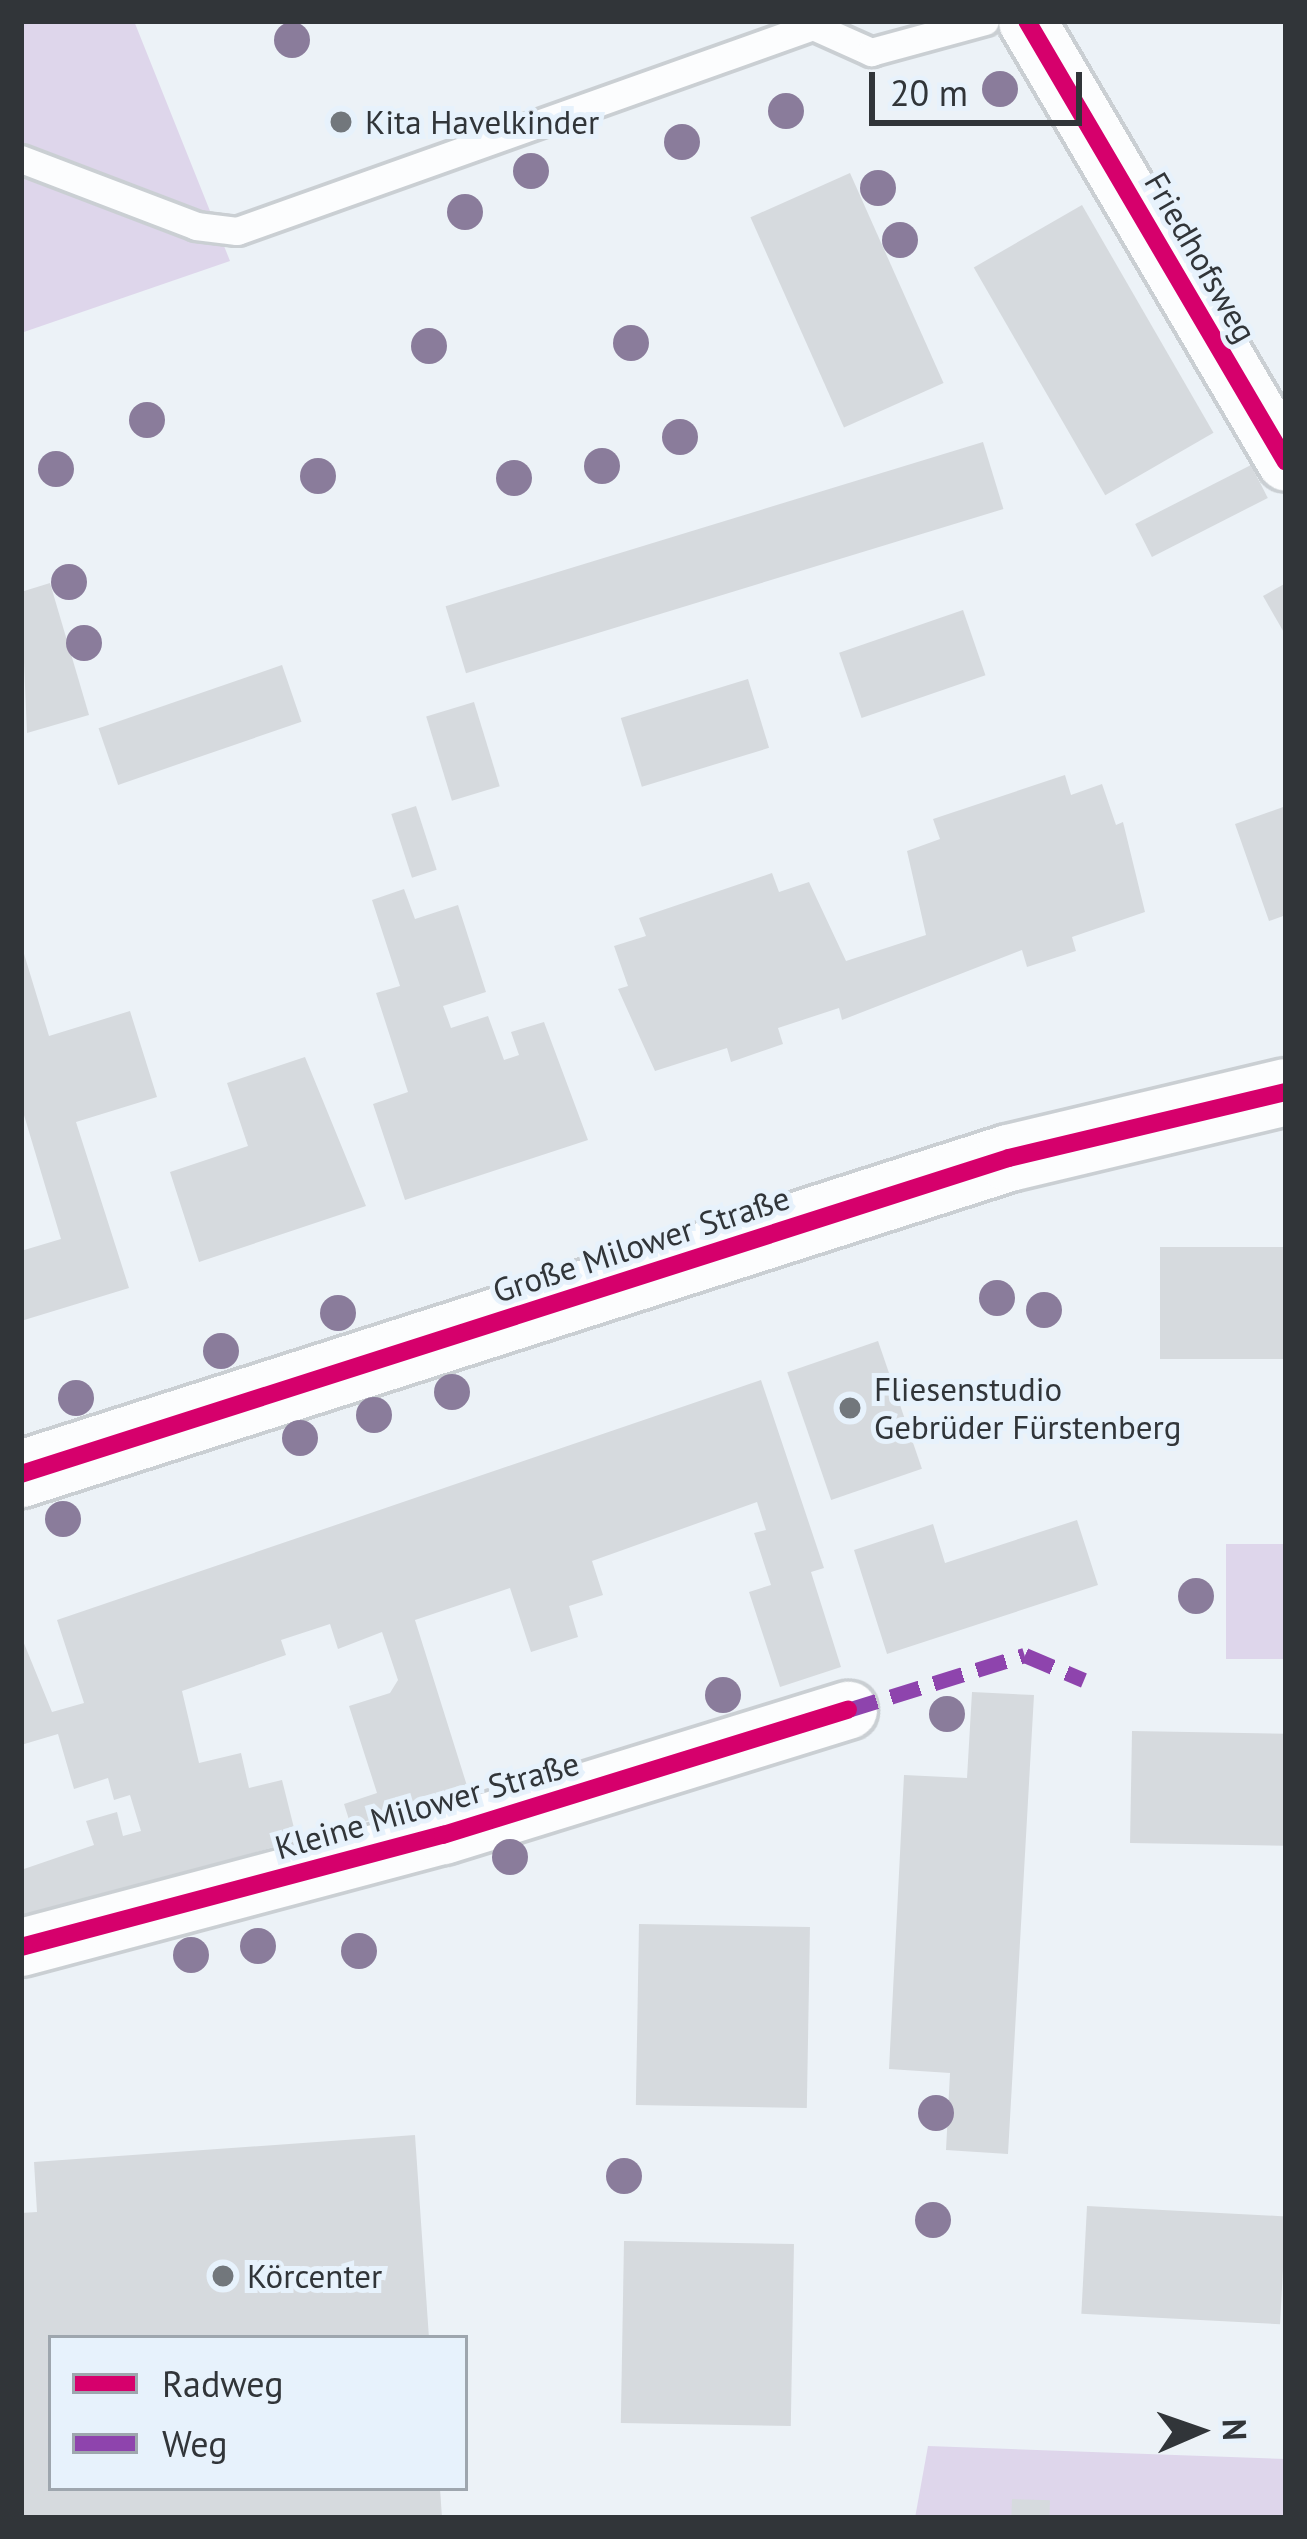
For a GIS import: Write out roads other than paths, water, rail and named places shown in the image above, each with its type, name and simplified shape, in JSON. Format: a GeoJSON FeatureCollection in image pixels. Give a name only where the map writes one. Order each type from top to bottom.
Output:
{"type":"FeatureCollection","features":[{"type":"Feature","properties":{"kind":"main road","name":"Große Milower Straße"},"geometry":{"type":"LineString","coordinates":[[21,1474],[1009,1158],[1286,1092]]}},
{"type":"Feature","properties":{"kind":"street","name":"Friedhofsweg"},"geometry":{"type":"LineString","coordinates":[[1027,21],[1286,462]]}},
{"type":"Feature","properties":{"kind":"street","name":"Kleine Milower Straße"},"geometry":{"type":"LineString","coordinates":[[21,1947],[443,1835],[848,1710]]}},
{"type":"Feature","properties":{"kind":"lane"},"geometry":{"type":"LineString","coordinates":[[21,159],[196,226],[237,231],[812,26],[871,52],[985,21]]}},
{"type":"Feature","properties":{"kind":"place","name":"Kita Havelkinder"},"geometry":{"type":"Point","coordinates":[341,122]}},
{"type":"Feature","properties":{"kind":"place","name":"Fliesenstudio Gebrüder Fürstenberg"},"geometry":{"type":"Point","coordinates":[850,1408]}},
{"type":"Feature","properties":{"kind":"place","name":"Körcenter"},"geometry":{"type":"Point","coordinates":[223,2276]}}]}
